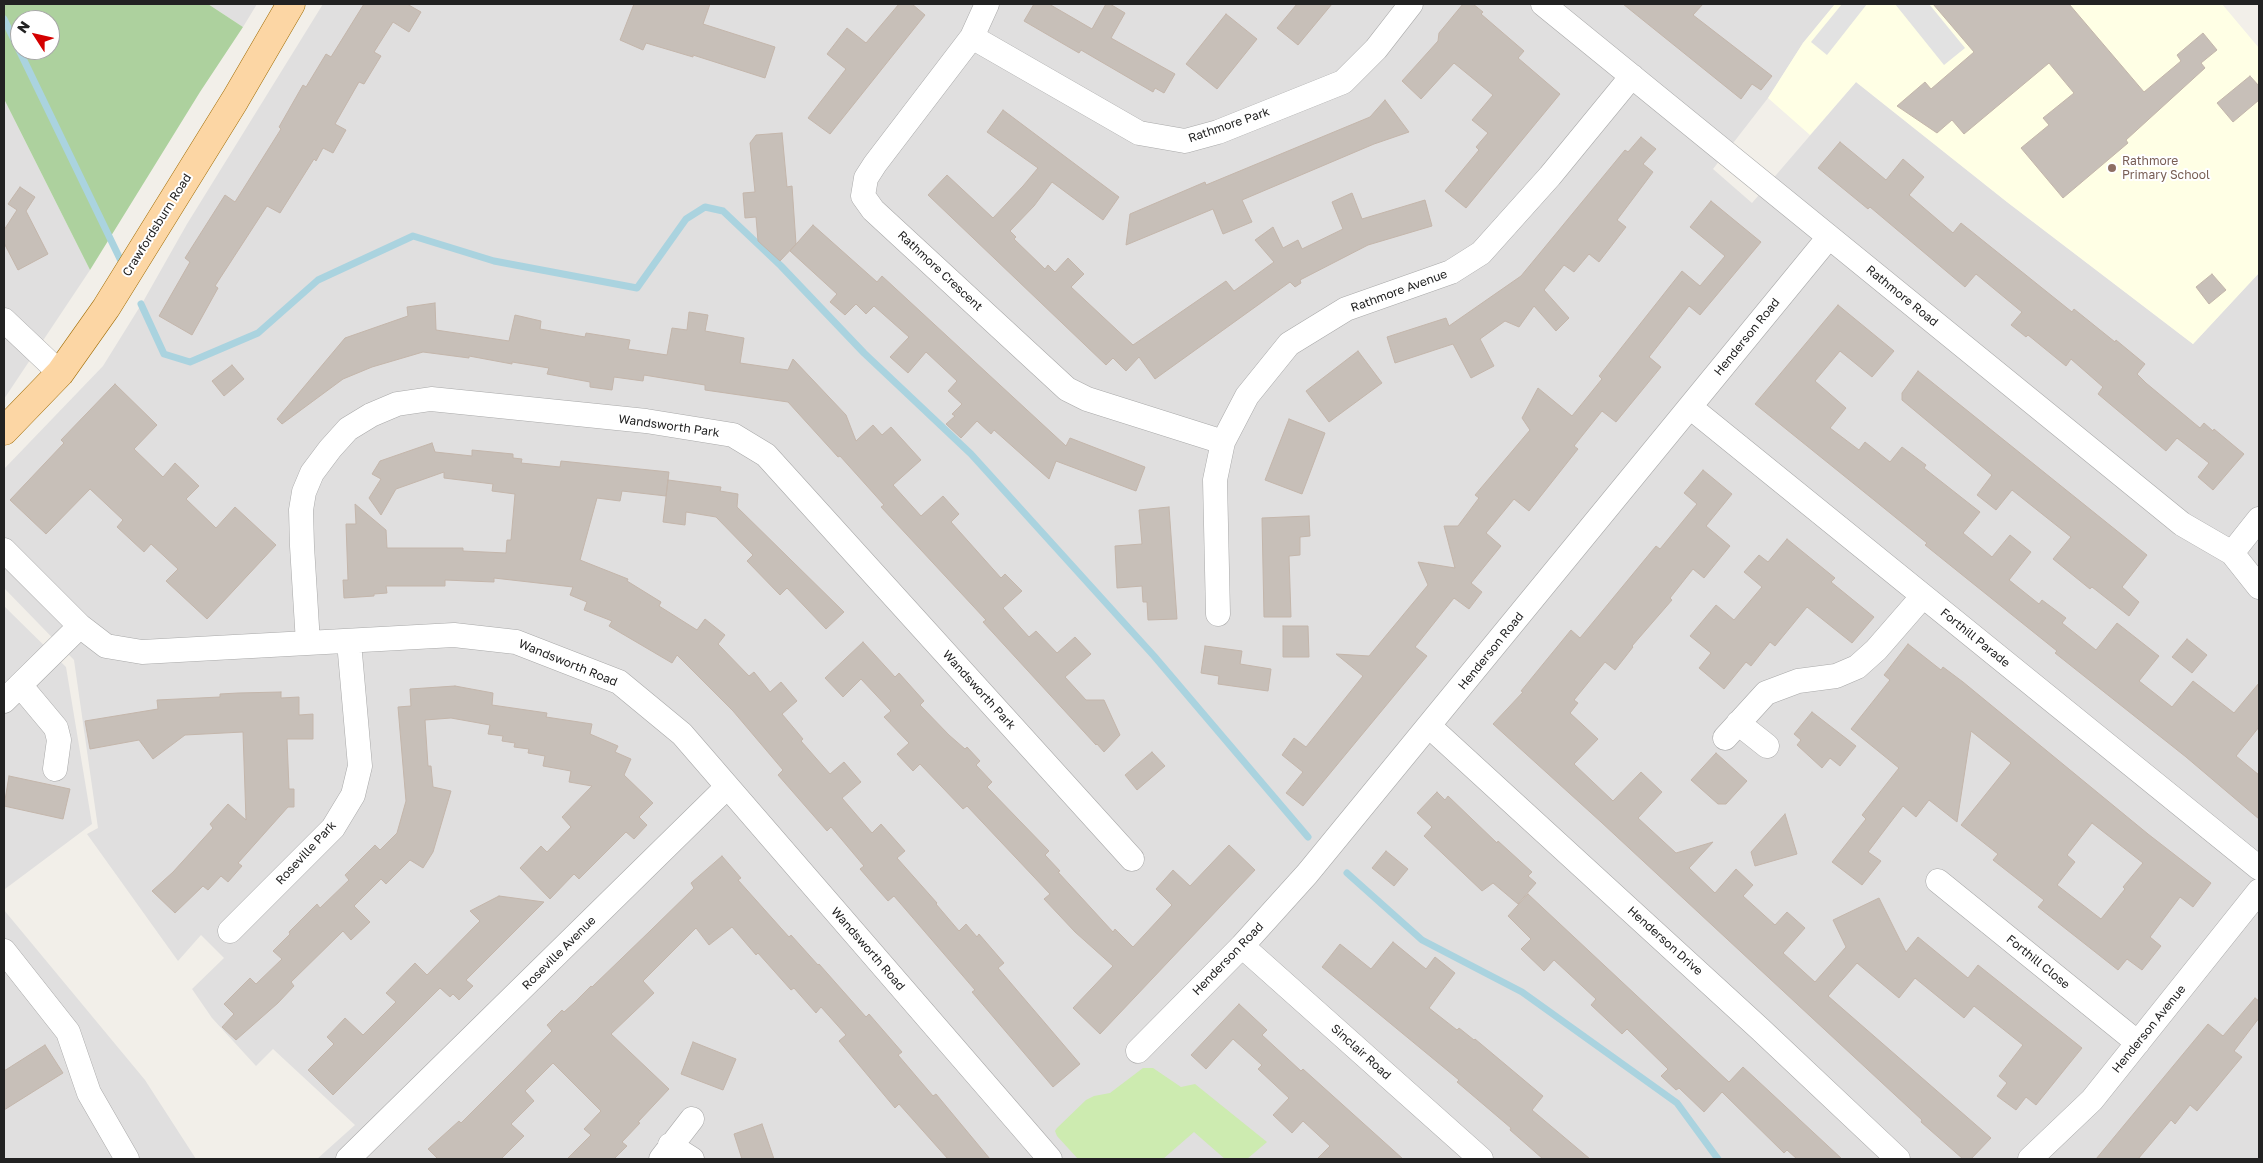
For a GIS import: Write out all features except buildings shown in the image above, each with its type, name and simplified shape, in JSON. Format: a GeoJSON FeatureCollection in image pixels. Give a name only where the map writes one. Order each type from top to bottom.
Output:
{"type":"FeatureCollection","features":[{"type":"Feature","properties":{"kind":"main road","name":"Crawfordsburn Road"},"geometry":{"type":"LineString","coordinates":[[4,431],[60,373],[106,308],[235,100],[291,4]]}},
{"type":"Feature","properties":{"kind":"street","name":"Rathmore Crescent"},"geometry":{"type":"LineString","coordinates":[[987,4],[972,37],[866,178],[864,196],[873,210],[1067,389],[1087,399],[1223,442]]}},
{"type":"Feature","properties":{"kind":"street","name":"Rathmore Park"},"geometry":{"type":"LineString","coordinates":[[972,37],[1139,133],[1185,141],[1218,132],[1343,82],[1376,49],[1411,4]]}},
{"type":"Feature","properties":{"kind":"street","name":"Rathmore Road"},"geometry":{"type":"LineString","coordinates":[[1553,7],[1632,76],[2182,524],[2232,553],[2259,587]]}},
{"type":"Feature","properties":{"kind":"street","name":"Rathmore Avenue"},"geometry":{"type":"LineString","coordinates":[[1218,614],[1215,480],[1223,442],[1247,396],[1289,344],[1346,309],[1452,272],[1481,254],[1550,176],[1632,76]]}},
{"type":"Feature","properties":{"kind":"street","name":"Henderson Road"},"geometry":{"type":"LineString","coordinates":[[1138,1052],[1242,946],[1307,874],[1829,237]]}},
{"type":"Feature","properties":{"kind":"street"},"geometry":{"type":"LineString","coordinates":[[4,320],[60,373]]}},
{"type":"Feature","properties":{"kind":"street","name":"Wandsworth Park"},"geometry":{"type":"LineString","coordinates":[[308,643],[301,519],[304,492],[312,473],[330,449],[348,429],[371,415],[397,404],[431,399],[646,421],[733,435],[766,456],[1132,859]]}},
{"type":"Feature","properties":{"kind":"street","name":"Forthill Parade"},"geometry":{"type":"LineString","coordinates":[[1690,406],[2259,868]]}},
{"type":"Feature","properties":{"kind":"street"},"geometry":{"type":"LineString","coordinates":[[2232,553],[2259,519]]}},
{"type":"Feature","properties":{"kind":"street","name":"Wandsworth Road"},"geometry":{"type":"LineString","coordinates":[[4,550],[80,626],[106,646],[142,652],[454,635],[516,642],[619,682],[682,734],[1050,1159]]}},
{"type":"Feature","properties":{"kind":"street"},"geometry":{"type":"LineString","coordinates":[[1767,746],[1731,730],[1766,693],[1780,686],[1810,678],[1836,676],[1857,667],[1876,650],[1923,596]]}},
{"type":"Feature","properties":{"kind":"street"},"geometry":{"type":"LineString","coordinates":[[55,769],[59,740],[56,728],[12,693],[80,626]]}},
{"type":"Feature","properties":{"kind":"street","name":"Roseville Park"},"geometry":{"type":"LineString","coordinates":[[230,931],[333,828],[353,795],[360,766],[349,642]]}},
{"type":"Feature","properties":{"kind":"street","name":"Henderson Drive"},"geometry":{"type":"LineString","coordinates":[[1430,726],[1760,1028],[1898,1159]]}},
{"type":"Feature","properties":{"kind":"street","name":"Roseville Avenue"},"geometry":{"type":"LineString","coordinates":[[348,1159],[728,787]]}},
{"type":"Feature","properties":{"kind":"street","name":"Forthill Close"},"geometry":{"type":"LineString","coordinates":[[1938,881],[2138,1043]]}},
{"type":"Feature","properties":{"kind":"street","name":"Henderson Avenue"},"geometry":{"type":"LineString","coordinates":[[2030,1159],[2092,1100],[2259,891]]}},
{"type":"Feature","properties":{"kind":"street","name":"Sinclair Road"},"geometry":{"type":"LineString","coordinates":[[1242,946],[1481,1159]]}},
{"type":"Feature","properties":{"kind":"street"},"geometry":{"type":"LineString","coordinates":[[4,951],[68,1032],[89,1093],[127,1159]]}},
{"type":"Feature","properties":{"kind":"street"},"geometry":{"type":"LineString","coordinates":[[692,1120],[666,1152],[692,1159]]}},
{"type":"Feature","properties":{"kind":"shaded area"},"geometry":{"type":"Polygon","coordinates":[[[208,4],[257,4],[243,27],[208,4]]]}},
{"type":"Feature","properties":{"kind":"shaded area"},"geometry":{"type":"Polygon","coordinates":[[[323,4],[1835,4],[1803,43],[1768,98],[1713,169],[1752,203],[1856,82],[2007,202],[2193,344],[2259,273],[2259,1159],[317,1159],[355,1125],[273,1049],[256,1066],[212,1018],[192,989],[224,958],[201,935],[178,961],[87,834],[98,828],[74,660],[4,588],[4,469],[103,366],[144,300],[187,224],[323,4]]]}},
{"type":"Feature","properties":{"kind":"shaded area","name":"Rathmore Primary School"},"geometry":{"type":"Polygon","coordinates":[[[1835,4],[2222,4],[2259,48],[2259,273],[2193,344],[2007,202],[1856,82],[1810,135],[1768,98],[1803,43],[1835,4]]]}},
{"type":"Feature","properties":{"kind":"shaded area"},"geometry":{"type":"Polygon","coordinates":[[[1842,4],[1867,4],[1827,55],[1811,42],[1842,4]]]}},
{"type":"Feature","properties":{"kind":"shaded area"},"geometry":{"type":"Polygon","coordinates":[[[1895,4],[1929,4],[1965,48],[1944,65],[1895,4]]]}},
{"type":"Feature","properties":{"kind":"shaded area"},"geometry":{"type":"Polygon","coordinates":[[[4,99],[90,270],[4,399],[4,99]]]}},
{"type":"Feature","properties":{"kind":"shaded area"},"geometry":{"type":"Polygon","coordinates":[[[4,606],[66,667],[92,824],[5,889],[4,606]]]}},
{"type":"Feature","properties":{"kind":"shaded area"},"geometry":{"type":"Polygon","coordinates":[[[4,910],[145,1080],[196,1159],[4,1159],[4,910]]]}},
{"type":"Feature","properties":{"kind":"green space"},"geometry":{"type":"Polygon","coordinates":[[[4,4],[208,4],[243,27],[200,92],[90,270],[4,99],[4,4]]]}},
{"type":"Feature","properties":{"kind":"green space"},"geometry":{"type":"Polygon","coordinates":[[[1143,1068],[1153,1068],[1181,1087],[1195,1084],[1267,1142],[1247,1159],[1225,1159],[1194,1132],[1163,1159],[1078,1159],[1057,1136],[1055,1131],[1057,1128],[1086,1100],[1094,1096],[1110,1093],[1143,1068]]]}},
{"type":"Feature","properties":{"kind":"waterway"},"geometry":{"type":"LineString","coordinates":[[4,19],[122,263]]}},
{"type":"Feature","properties":{"kind":"waterway"},"geometry":{"type":"LineString","coordinates":[[141,304],[164,354],[190,362],[258,333],[318,280],[413,236],[494,261],[637,288],[686,219],[705,207],[723,211],[781,266],[864,353],[971,454],[1154,656],[1308,837]]}},
{"type":"Feature","properties":{"kind":"waterway"},"geometry":{"type":"LineString","coordinates":[[1347,873],[1422,940],[1522,992],[1677,1103],[1718,1159]]}},
{"type":"Feature","properties":{"kind":"place","name":"Rathmore Primary School"},"geometry":{"type":"Point","coordinates":[2112,168]}}]}
